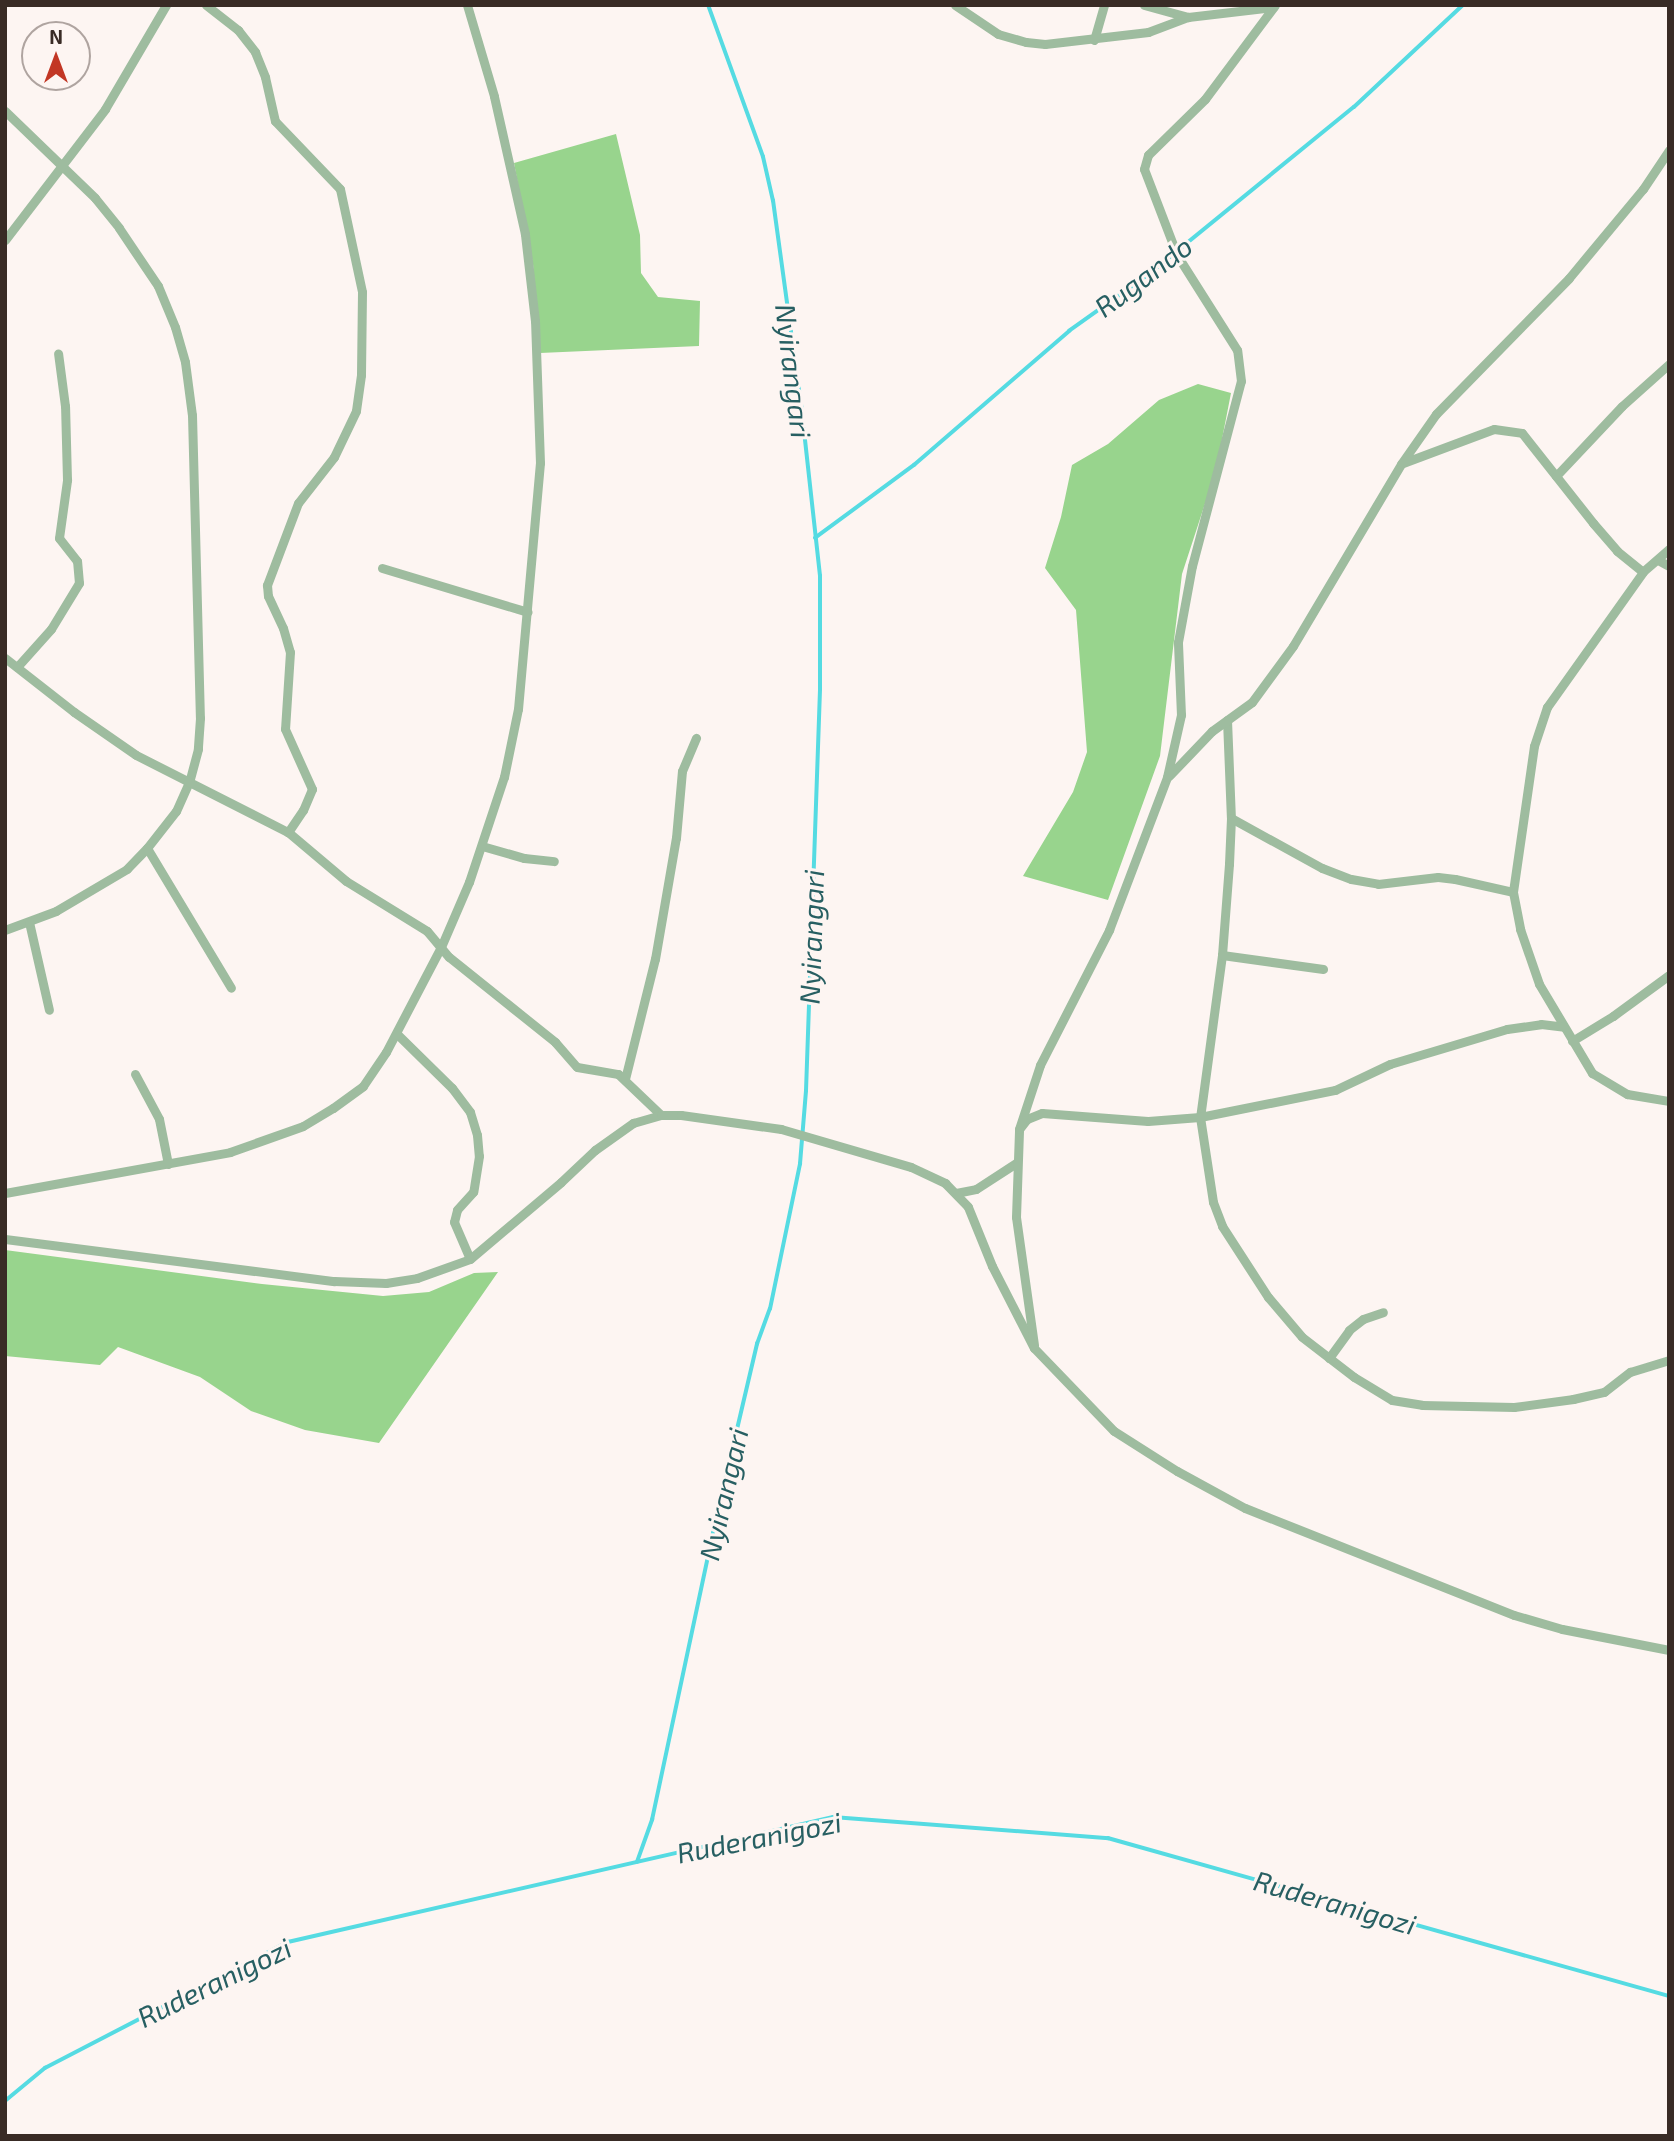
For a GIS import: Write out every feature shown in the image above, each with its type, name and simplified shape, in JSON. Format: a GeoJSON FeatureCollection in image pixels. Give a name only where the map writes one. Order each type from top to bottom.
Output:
{"type":"FeatureCollection","features":[{"type":"Feature","properties":{"kind":"street"},"geometry":{"type":"LineString","coordinates":[[5,240],[106,109],[166,5]]}},
{"type":"Feature","properties":{"kind":"street"},"geometry":{"type":"LineString","coordinates":[[206,5],[238,30],[255,52],[265,77],[275,121],[340,189],[362,292],[361,375],[356,411],[334,457],[299,503],[267,584],[268,596],[283,628],[290,652],[285,729],[312,789],[303,810],[288,832]]}},
{"type":"Feature","properties":{"kind":"street"},"geometry":{"type":"LineString","coordinates":[[5,1194],[230,1152],[317,1119],[363,1086],[397,1034],[441,947],[482,846],[504,777],[518,709],[540,463],[531,278],[510,163],[467,5]]}},
{"type":"Feature","properties":{"kind":"street"},"geometry":{"type":"LineString","coordinates":[[955,5],[1011,40],[1045,44],[1148,32],[1188,17],[1274,6]]}},
{"type":"Feature","properties":{"kind":"street"},"geometry":{"type":"LineString","coordinates":[[1094,40],[1104,5]]}},
{"type":"Feature","properties":{"kind":"street"},"geometry":{"type":"LineString","coordinates":[[1144,5],[1188,17]]}},
{"type":"Feature","properties":{"kind":"street"},"geometry":{"type":"LineString","coordinates":[[1034,1349],[1016,1217],[1018,1129],[1040,1065],[1109,930],[1167,777],[1181,715],[1178,642],[1192,566],[1237,401],[1241,365],[1227,331],[1177,255],[1144,169],[1149,155],[1197,108],[1274,6]]}},
{"type":"Feature","properties":{"kind":"street"},"geometry":{"type":"LineString","coordinates":[[5,111],[95,198],[139,256],[158,286],[185,362],[192,415],[200,718],[198,749],[189,782],[176,811],[147,848],[127,869],[56,911],[5,930]]}},
{"type":"Feature","properties":{"kind":"street"},"geometry":{"type":"LineString","coordinates":[[1167,777],[1227,720],[1249,706],[1293,646],[1401,464],[1456,391],[1593,250],[1643,189],[1669,150]]}},
{"type":"Feature","properties":{"kind":"street"},"geometry":{"type":"LineString","coordinates":[[18,667],[51,629],[79,583],[77,561],[59,538],[67,480],[65,406],[58,353]]}},
{"type":"Feature","properties":{"kind":"street"},"geometry":{"type":"LineString","coordinates":[[1556,476],[1622,406],[1669,364]]}},
{"type":"Feature","properties":{"kind":"street"},"geometry":{"type":"LineString","coordinates":[[1401,464],[1472,436],[1508,429],[1522,433],[1532,441],[1556,476],[1617,551],[1643,572]]}},
{"type":"Feature","properties":{"kind":"street"},"geometry":{"type":"LineString","coordinates":[[1669,549],[1643,572],[1548,707],[1534,746],[1513,892],[1520,929],[1539,984],[1592,1073],[1627,1094],[1669,1101]]}},
{"type":"Feature","properties":{"kind":"street"},"geometry":{"type":"LineString","coordinates":[[1658,560],[1669,566]]}},
{"type":"Feature","properties":{"kind":"street"},"geometry":{"type":"LineString","coordinates":[[382,568],[528,612]]}},
{"type":"Feature","properties":{"kind":"street"},"geometry":{"type":"LineString","coordinates":[[5,658],[74,712],[136,755],[288,832],[346,881],[427,930],[449,957],[555,1042],[577,1067],[613,1071],[625,1079],[661,1115]]}},
{"type":"Feature","properties":{"kind":"street"},"geometry":{"type":"LineString","coordinates":[[1227,720],[1231,818],[1222,955],[1200,1117],[1213,1202],[1222,1226],[1268,1297],[1303,1337],[1354,1377],[1392,1400],[1472,1409],[1514,1407],[1594,1395],[1630,1372],[1669,1360]]}},
{"type":"Feature","properties":{"kind":"street"},"geometry":{"type":"LineString","coordinates":[[625,1079],[655,959],[676,838],[682,771],[696,738]]}},
{"type":"Feature","properties":{"kind":"street"},"geometry":{"type":"LineString","coordinates":[[1231,818],[1322,868],[1351,879],[1378,884],[1438,877],[1513,892]]}},
{"type":"Feature","properties":{"kind":"street"},"geometry":{"type":"LineString","coordinates":[[482,846],[524,858],[554,861]]}},
{"type":"Feature","properties":{"kind":"street"},"geometry":{"type":"LineString","coordinates":[[147,848],[231,988]]}},
{"type":"Feature","properties":{"kind":"street"},"geometry":{"type":"LineString","coordinates":[[29,922],[49,1010]]}},
{"type":"Feature","properties":{"kind":"street"},"geometry":{"type":"LineString","coordinates":[[1222,955],[1322,970]]}},
{"type":"Feature","properties":{"kind":"street"},"geometry":{"type":"LineString","coordinates":[[1572,1041],[1613,1016],[1669,975]]}},
{"type":"Feature","properties":{"kind":"street"},"geometry":{"type":"LineString","coordinates":[[1018,1129],[1027,1119],[1042,1113],[1148,1121],[1200,1117],[1335,1090],[1390,1064],[1507,1029],[1541,1024],[1564,1027]]}},
{"type":"Feature","properties":{"kind":"street"},"geometry":{"type":"LineString","coordinates":[[397,1034],[452,1088],[470,1112],[477,1135],[479,1156],[473,1192],[457,1210],[454,1222],[470,1259]]}},
{"type":"Feature","properties":{"kind":"street"},"geometry":{"type":"LineString","coordinates":[[135,1074],[159,1119],[168,1164]]}},
{"type":"Feature","properties":{"kind":"street"},"geometry":{"type":"LineString","coordinates":[[5,1239],[359,1284],[417,1278],[470,1259],[618,1131],[661,1115],[739,1121],[813,1137],[930,1175],[957,1193],[968,1207],[1003,1290],[1034,1349],[1114,1431],[1177,1471],[1245,1508],[1514,1615],[1562,1629],[1669,1650]]}},
{"type":"Feature","properties":{"kind":"street"},"geometry":{"type":"LineString","coordinates":[[957,1193],[976,1189],[1016,1163]]}},
{"type":"Feature","properties":{"kind":"street"},"geometry":{"type":"LineString","coordinates":[[1329,1358],[1349,1330],[1363,1319],[1382,1312]]}},
{"type":"Feature","properties":{"kind":"green space"},"geometry":{"type":"Polygon","coordinates":[[[616,134],[640,235],[641,273],[658,297],[700,301],[699,346],[540,353],[533,264],[514,163],[616,134]]]}},
{"type":"Feature","properties":{"kind":"green space"},"geometry":{"type":"Polygon","coordinates":[[[1198,384],[1231,393],[1216,470],[1182,574],[1160,756],[1108,900],[1023,876],[1073,792],[1087,752],[1076,610],[1045,568],[1061,517],[1072,465],[1108,444],[1159,400],[1198,384]]]}},
{"type":"Feature","properties":{"kind":"green space"},"geometry":{"type":"Polygon","coordinates":[[[5,1250],[262,1284],[383,1296],[429,1292],[474,1273],[498,1272],[379,1443],[305,1430],[251,1411],[200,1377],[118,1347],[100,1365],[5,1356],[5,1250]]]}},
{"type":"Feature","properties":{"kind":"waterway","name":"Nyirangari"},"geometry":{"type":"LineString","coordinates":[[637,1862],[652,1820],[716,1519],[757,1344],[770,1309],[800,1164],[806,1091],[820,689],[820,576],[801,405],[773,201],[763,157],[708,5]]}},
{"type":"Feature","properties":{"kind":"waterway","name":"Rugando"},"geometry":{"type":"LineString","coordinates":[[815,538],[914,465],[1069,331],[1149,274],[1354,107],[1463,5]]}},
{"type":"Feature","properties":{"kind":"waterway","name":"Ruderanigozi"},"geometry":{"type":"LineString","coordinates":[[5,2101],[45,2068],[288,1942],[833,1817],[1108,1838],[1669,1996]]}}]}
